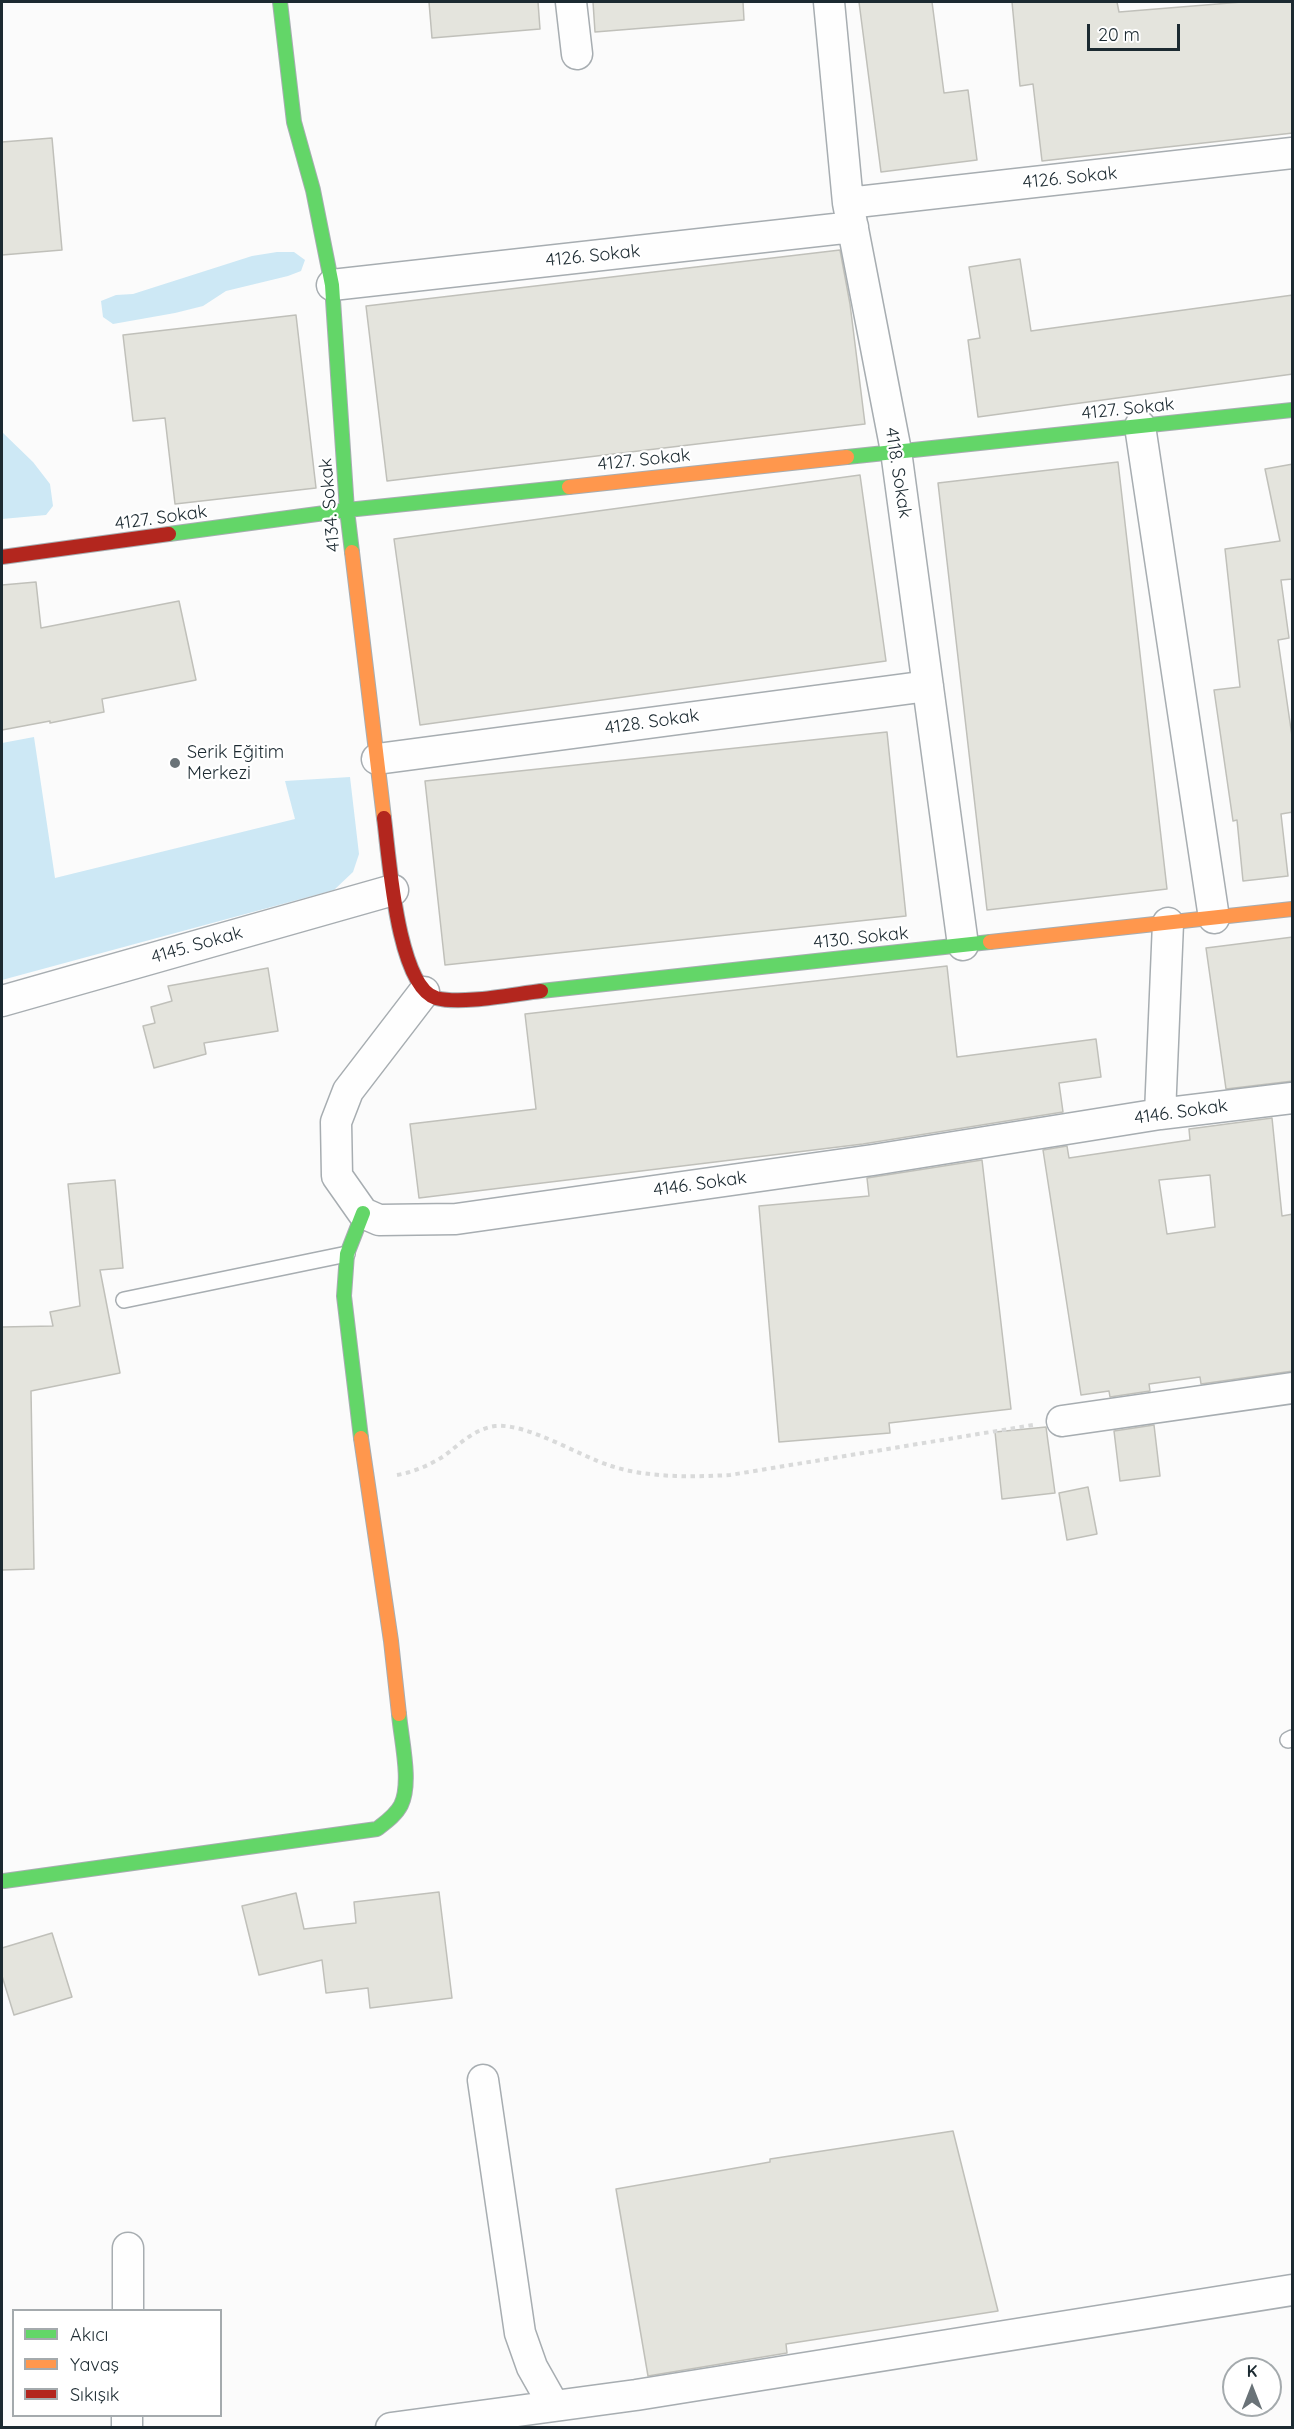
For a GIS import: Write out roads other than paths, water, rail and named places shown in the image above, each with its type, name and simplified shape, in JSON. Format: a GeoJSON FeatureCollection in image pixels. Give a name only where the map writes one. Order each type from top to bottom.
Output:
{"type":"FeatureCollection","features":[{"type":"Feature","properties":{"kind":"street","name":"4134. Sokak"},"geometry":{"type":"LineString","coordinates":[[280,2],[294,122],[313,190],[332,285],[347,510],[393,890],[404,948],[429,994]]}},
{"type":"Feature","properties":{"kind":"street"},"geometry":{"type":"LineString","coordinates":[[571,2],[577,54]]}},
{"type":"Feature","properties":{"kind":"street","name":"4118. Sokak"},"geometry":{"type":"LineString","coordinates":[[829,2],[851,215],[896,451],[963,945]]}},
{"type":"Feature","properties":{"kind":"street","name":"4126. Sokak"},"geometry":{"type":"LineString","coordinates":[[332,285],[1293,153]]}},
{"type":"Feature","properties":{"kind":"street","name":"4127. Sokak"},"geometry":{"type":"LineString","coordinates":[[2,557],[347,510],[1293,410]]}},
{"type":"Feature","properties":{"kind":"street"},"geometry":{"type":"LineString","coordinates":[[1140,426],[1214,918]]}},
{"type":"Feature","properties":{"kind":"street","name":"4128. Sokak"},"geometry":{"type":"LineString","coordinates":[[377,759],[928,686]]}},
{"type":"Feature","properties":{"kind":"street","name":"4145. Sokak"},"geometry":{"type":"LineString","coordinates":[[2,1000],[393,890]]}},
{"type":"Feature","properties":{"kind":"street","name":"4130. Sokak"},"geometry":{"type":"LineString","coordinates":[[429,994],[448,1000],[467,999],[1293,909]]}},
{"type":"Feature","properties":{"kind":"street"},"geometry":{"type":"LineString","coordinates":[[1160,1114],[1168,923]]}},
{"type":"Feature","properties":{"kind":"street"},"geometry":{"type":"LineString","coordinates":[[4,1881],[358,1833],[377,1828],[390,1820],[400,1807],[405,1794],[405,1776],[391,1641],[367,1482],[344,1296],[346,1254],[363,1213],[337,1176],[336,1122],[348,1091],[429,994]]}},
{"type":"Feature","properties":{"kind":"street","name":"4146. Sokak"},"geometry":{"type":"LineString","coordinates":[[363,1213],[379,1220],[456,1219],[873,1160],[1160,1114],[1293,1098]]}},
{"type":"Feature","properties":{"kind":"street"},"geometry":{"type":"LineString","coordinates":[[1062,1421],[1293,1388]]}},
{"type":"Feature","properties":{"kind":"street"},"geometry":{"type":"LineString","coordinates":[[483,2080],[520,2333],[532,2367],[554,2406]]}},
{"type":"Feature","properties":{"kind":"street"},"geometry":{"type":"LineString","coordinates":[[128,2248],[128,2309]]}},
{"type":"Feature","properties":{"kind":"street"},"geometry":{"type":"LineString","coordinates":[[391,2427],[636,2395],[1293,2290]]}},
{"type":"Feature","properties":{"kind":"lane"},"geometry":{"type":"LineString","coordinates":[[124,1300],[346,1254]]}},
{"type":"Feature","properties":{"kind":"place","name":"Serik Eğitim Merkezi"},"geometry":{"type":"Point","coordinates":[175,763]}}]}
